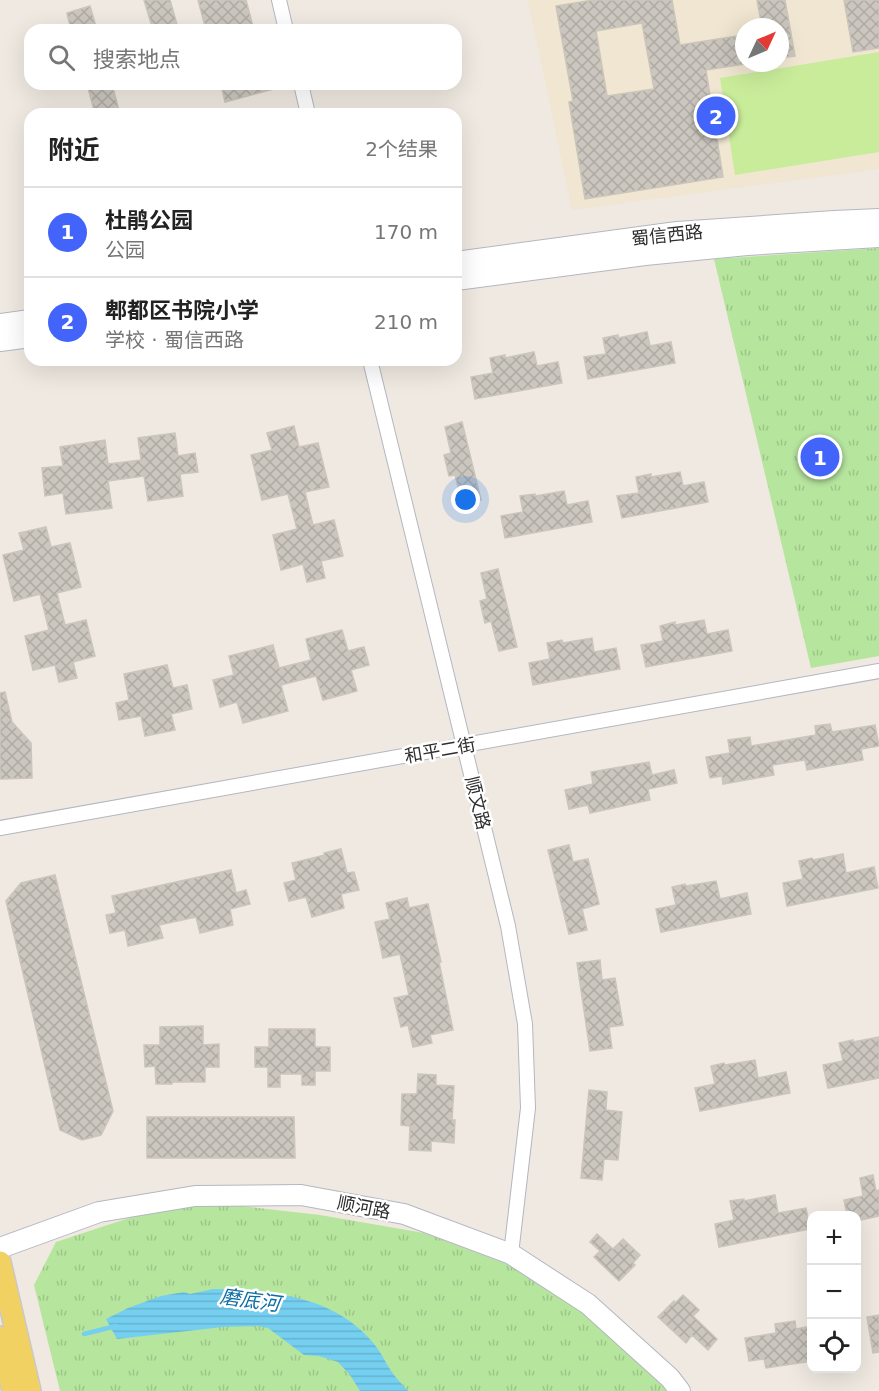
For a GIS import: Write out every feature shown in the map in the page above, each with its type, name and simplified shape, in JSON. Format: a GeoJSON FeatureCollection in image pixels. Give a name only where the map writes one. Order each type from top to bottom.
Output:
{"type":"FeatureCollection","features":[{"type":"Feature","properties":{"kind":"main road"},"geometry":{"type":"LineString","coordinates":[[0,1262],[30,1391]]}},
{"type":"Feature","properties":{"kind":"main road"},"geometry":{"type":"LineString","coordinates":[[0,1337],[13,1391]]}},
{"type":"Feature","properties":{"kind":"street"},"geometry":{"type":"LineString","coordinates":[[279,0],[285,24]]}},
{"type":"Feature","properties":{"kind":"street"},"geometry":{"type":"LineString","coordinates":[[302,90],[307,108]]}},
{"type":"Feature","properties":{"kind":"street","name":"蜀信西路"},"geometry":{"type":"LineString","coordinates":[[462,261],[677,232],[879,219]]}},
{"type":"Feature","properties":{"kind":"street","name":"蜀信西路"},"geometry":{"type":"LineString","coordinates":[[462,279],[656,254],[747,245],[879,237]]}},
{"type":"Feature","properties":{"kind":"street"},"geometry":{"type":"LineString","coordinates":[[0,324],[24,321]]}},
{"type":"Feature","properties":{"kind":"street"},"geometry":{"type":"LineString","coordinates":[[0,341],[24,338]]}},
{"type":"Feature","properties":{"kind":"street","name":"顺文路"},"geometry":{"type":"LineString","coordinates":[[371,366],[508,926],[525,1024],[528,1108],[511,1254]]}},
{"type":"Feature","properties":{"kind":"street","name":"和平二街"},"geometry":{"type":"LineString","coordinates":[[0,828],[879,671]]}},
{"type":"Feature","properties":{"kind":"street","name":"顺河路"},"geometry":{"type":"LineString","coordinates":[[0,1248],[99,1212],[195,1196],[302,1195],[404,1214],[511,1254],[588,1304],[670,1378],[680,1391]]}},
{"type":"Feature","properties":{"kind":"shaded area"},"geometry":{"type":"Polygon","coordinates":[[[528,0],[879,0],[879,169],[572,210],[528,0]]]}},
{"type":"Feature","properties":{"kind":"green space"},"geometry":{"type":"Polygon","coordinates":[[[879,52],[879,152],[735,175],[720,78],[757,72],[789,72],[789,67],[879,52]]]}},
{"type":"Feature","properties":{"kind":"green space"},"geometry":{"type":"Polygon","coordinates":[[[879,248],[879,656],[811,668],[714,259],[879,248]]]}},
{"type":"Feature","properties":{"kind":"green space"},"geometry":{"type":"Polygon","coordinates":[[[215,1203],[320,1215],[424,1233],[512,1266],[583,1311],[670,1391],[60,1391],[34,1285],[56,1242],[138,1215],[215,1203]]]}},
{"type":"Feature","properties":{"kind":"water"},"geometry":{"type":"Polygon","coordinates":[[[213,1289],[275,1294],[315,1303],[334,1312],[351,1322],[370,1339],[392,1373],[408,1391],[360,1391],[338,1362],[319,1356],[304,1355],[268,1328],[223,1327],[117,1339],[106,1319],[161,1296],[184,1292],[190,1294],[213,1289]]]}},
{"type":"Feature","properties":{"kind":"building"},"geometry":{"type":"Polygon","coordinates":[[[144,0],[170,0],[177,24],[151,24],[144,0]]]}},
{"type":"Feature","properties":{"kind":"building"},"geometry":{"type":"Polygon","coordinates":[[[198,0],[246,0],[252,24],[204,24],[198,0]]]}},
{"type":"Feature","properties":{"kind":"building"},"geometry":{"type":"Polygon","coordinates":[[[593,0],[672,0],[680,45],[735,36],[735,65],[706,70],[723,177],[585,199],[569,102],[573,101],[556,6],[593,0]],[[642,23],[596,31],[607,96],[654,89],[642,23]]]}},
{"type":"Feature","properties":{"kind":"building"},"geometry":{"type":"Polygon","coordinates":[[[757,0],[785,0],[788,18],[760,18],[757,0]]]}},
{"type":"Feature","properties":{"kind":"building"},"geometry":{"type":"Polygon","coordinates":[[[844,0],[879,0],[879,48],[853,52],[844,0]]]}},
{"type":"Feature","properties":{"kind":"building"},"geometry":{"type":"Polygon","coordinates":[[[90,6],[95,24],[70,24],[67,13],[90,6]]]}},
{"type":"Feature","properties":{"kind":"building"},"geometry":{"type":"Polygon","coordinates":[[[789,22],[795,56],[789,57],[789,22]]]}},
{"type":"Feature","properties":{"kind":"building"},"geometry":{"type":"Polygon","coordinates":[[[89,90],[114,90],[118,108],[93,108],[89,90]]]}},
{"type":"Feature","properties":{"kind":"building"},"geometry":{"type":"Polygon","coordinates":[[[222,90],[270,90],[225,102],[222,90]]]}},
{"type":"Feature","properties":{"kind":"building"},"geometry":{"type":"Polygon","coordinates":[[[647,332],[650,346],[671,342],[675,363],[588,379],[584,357],[606,354],[603,338],[618,335],[618,338],[647,332]]]}},
{"type":"Feature","properties":{"kind":"building"},"geometry":{"type":"Polygon","coordinates":[[[534,352],[537,366],[558,362],[562,383],[475,399],[471,377],[493,373],[490,358],[505,355],[505,358],[534,352]]]}},
{"type":"Feature","properties":{"kind":"building"},"geometry":{"type":"Polygon","coordinates":[[[462,422],[481,500],[463,505],[455,475],[449,476],[444,455],[451,453],[445,427],[462,422]]]}},
{"type":"Feature","properties":{"kind":"building"},"geometry":{"type":"Polygon","coordinates":[[[294,426],[299,447],[318,443],[329,487],[305,492],[313,525],[334,520],[343,556],[321,561],[325,578],[307,582],[303,564],[281,570],[273,535],[297,529],[288,494],[262,500],[251,455],[272,450],[267,433],[294,426]]]}},
{"type":"Feature","properties":{"kind":"building"},"geometry":{"type":"Polygon","coordinates":[[[175,433],[178,456],[195,453],[198,472],[180,474],[183,496],[148,501],[144,476],[108,481],[112,508],[66,514],[63,493],[45,496],[42,468],[63,466],[60,447],[105,440],[108,464],[141,460],[138,438],[175,433]]]}},
{"type":"Feature","properties":{"kind":"building"},"geometry":{"type":"Polygon","coordinates":[[[680,472],[683,486],[704,482],[708,502],[622,518],[617,496],[639,493],[636,477],[680,472]]]}},
{"type":"Feature","properties":{"kind":"building"},"geometry":{"type":"Polygon","coordinates":[[[564,491],[567,505],[588,501],[592,522],[505,538],[501,516],[523,512],[520,496],[564,491]]]}},
{"type":"Feature","properties":{"kind":"building"},"geometry":{"type":"Polygon","coordinates":[[[46,527],[51,547],[70,543],[81,587],[57,593],[65,625],[86,620],[95,656],[73,662],[77,678],[59,682],[55,665],[33,670],[25,636],[49,630],[40,594],[14,601],[3,555],[24,550],[19,533],[46,527]]]}},
{"type":"Feature","properties":{"kind":"building"},"geometry":{"type":"Polygon","coordinates":[[[498,569],[517,647],[499,651],[491,621],[485,623],[480,601],[487,599],[481,573],[498,569]]]}},
{"type":"Feature","properties":{"kind":"building"},"geometry":{"type":"Polygon","coordinates":[[[704,620],[707,634],[728,630],[732,651],[646,667],[641,645],[663,641],[660,626],[675,622],[675,625],[704,620]]]}},
{"type":"Feature","properties":{"kind":"building"},"geometry":{"type":"Polygon","coordinates":[[[342,630],[348,651],[364,647],[369,665],[351,670],[357,691],[323,700],[316,676],[281,685],[288,711],[243,723],[237,702],[220,707],[213,680],[234,675],[229,656],[273,645],[279,668],[311,660],[306,639],[342,630]]]}},
{"type":"Feature","properties":{"kind":"building"},"geometry":{"type":"Polygon","coordinates":[[[592,638],[594,652],[616,648],[620,669],[533,685],[529,663],[550,659],[547,643],[592,638]]]}},
{"type":"Feature","properties":{"kind":"building"},"geometry":{"type":"Polygon","coordinates":[[[167,665],[173,688],[187,685],[192,709],[171,714],[175,730],[145,736],[141,716],[119,720],[116,703],[129,700],[124,674],[167,665]]]}},
{"type":"Feature","properties":{"kind":"building"},"geometry":{"type":"Polygon","coordinates":[[[5,692],[12,722],[31,743],[32,778],[0,779],[0,693],[5,692]]]}},
{"type":"Feature","properties":{"kind":"building"},"geometry":{"type":"Polygon","coordinates":[[[830,724],[832,732],[875,725],[879,746],[861,749],[863,760],[807,770],[805,760],[772,765],[774,775],[723,784],[722,776],[710,778],[706,757],[730,753],[728,740],[750,737],[751,746],[816,735],[815,726],[830,724]]]}},
{"type":"Feature","properties":{"kind":"building"},"geometry":{"type":"Polygon","coordinates":[[[649,762],[652,775],[674,770],[677,783],[648,789],[650,800],[590,813],[588,805],[569,809],[565,790],[593,784],[591,772],[649,762]]]}},
{"type":"Feature","properties":{"kind":"building"},"geometry":{"type":"Polygon","coordinates":[[[569,845],[573,862],[588,859],[599,904],[582,909],[587,930],[569,934],[548,850],[569,845]]]}},
{"type":"Feature","properties":{"kind":"building"},"geometry":{"type":"Polygon","coordinates":[[[341,849],[347,873],[354,872],[359,890],[341,894],[344,908],[312,917],[306,897],[289,901],[284,883],[296,880],[292,863],[341,849]]]}},
{"type":"Feature","properties":{"kind":"building"},"geometry":{"type":"Polygon","coordinates":[[[843,854],[846,873],[874,867],[878,888],[787,906],[783,883],[803,879],[799,861],[843,854]]]}},
{"type":"Feature","properties":{"kind":"building"},"geometry":{"type":"Polygon","coordinates":[[[231,870],[236,893],[246,890],[250,904],[230,909],[233,925],[200,933],[196,917],[159,925],[163,938],[128,946],[125,930],[110,933],[106,915],[116,913],[112,896],[231,870]]]}},
{"type":"Feature","properties":{"kind":"building"},"geometry":{"type":"Polygon","coordinates":[[[55,875],[113,1111],[101,1135],[82,1140],[60,1130],[6,901],[21,883],[55,875]]]}},
{"type":"Feature","properties":{"kind":"building"},"geometry":{"type":"Polygon","coordinates":[[[716,881],[720,899],[747,893],[751,914],[661,932],[656,909],[676,905],[672,887],[716,881]]]}},
{"type":"Feature","properties":{"kind":"building"},"geometry":{"type":"Polygon","coordinates":[[[407,898],[409,908],[428,904],[453,1030],[430,1035],[432,1043],[413,1047],[408,1025],[401,1027],[394,998],[409,995],[400,954],[383,958],[375,922],[390,919],[386,903],[407,898]]]}},
{"type":"Feature","properties":{"kind":"building"},"geometry":{"type":"Polygon","coordinates":[[[600,960],[602,980],[615,978],[623,1025],[609,1027],[612,1048],[590,1051],[577,963],[600,960]]]}},
{"type":"Feature","properties":{"kind":"building"},"geometry":{"type":"Polygon","coordinates":[[[203,1026],[203,1045],[219,1044],[219,1067],[205,1067],[205,1082],[156,1084],[155,1066],[145,1067],[144,1045],[160,1045],[160,1027],[203,1026]]]}},
{"type":"Feature","properties":{"kind":"building"},"geometry":{"type":"Polygon","coordinates":[[[269,1029],[315,1029],[315,1047],[330,1047],[330,1071],[315,1071],[315,1085],[302,1085],[302,1074],[280,1074],[280,1087],[268,1087],[268,1067],[255,1067],[255,1047],[269,1047],[269,1029]]]}},
{"type":"Feature","properties":{"kind":"building"},"geometry":{"type":"Polygon","coordinates":[[[879,1037],[879,1078],[828,1088],[823,1065],[843,1061],[839,1043],[879,1037]]]}},
{"type":"Feature","properties":{"kind":"building"},"geometry":{"type":"Polygon","coordinates":[[[755,1060],[758,1078],[786,1072],[790,1093],[700,1111],[695,1088],[715,1084],[711,1066],[755,1060]]]}},
{"type":"Feature","properties":{"kind":"building"},"geometry":{"type":"Polygon","coordinates":[[[418,1074],[436,1075],[436,1085],[454,1086],[452,1120],[455,1120],[454,1143],[431,1141],[431,1151],[409,1150],[410,1126],[401,1125],[402,1094],[417,1094],[418,1074]]]}},
{"type":"Feature","properties":{"kind":"building"},"geometry":{"type":"Polygon","coordinates":[[[589,1090],[607,1092],[606,1110],[622,1112],[618,1160],[604,1159],[602,1180],[581,1178],[589,1090]]]}},
{"type":"Feature","properties":{"kind":"building"},"geometry":{"type":"Polygon","coordinates":[[[147,1117],[294,1117],[295,1158],[147,1158],[147,1117]]]}},
{"type":"Feature","properties":{"kind":"building"},"geometry":{"type":"Polygon","coordinates":[[[873,1175],[876,1191],[879,1190],[879,1216],[861,1220],[861,1211],[846,1211],[844,1200],[863,1196],[860,1178],[873,1175]]]}},
{"type":"Feature","properties":{"kind":"building"},"geometry":{"type":"Polygon","coordinates":[[[775,1195],[778,1213],[806,1208],[807,1230],[719,1247],[715,1224],[734,1220],[730,1201],[744,1199],[744,1201],[775,1195]]]}},
{"type":"Feature","properties":{"kind":"building"},"geometry":{"type":"Polygon","coordinates":[[[597,1234],[613,1249],[623,1239],[640,1255],[633,1263],[635,1265],[619,1281],[594,1257],[600,1251],[590,1242],[597,1234]]]}},
{"type":"Feature","properties":{"kind":"building"},"geometry":{"type":"Polygon","coordinates":[[[683,1295],[699,1310],[693,1316],[717,1339],[708,1350],[692,1335],[686,1343],[658,1317],[683,1295]]]}},
{"type":"Feature","properties":{"kind":"building"},"geometry":{"type":"Polygon","coordinates":[[[879,1315],[879,1352],[873,1353],[867,1317],[879,1315]]]}},
{"type":"Feature","properties":{"kind":"building"},"geometry":{"type":"Polygon","coordinates":[[[795,1321],[796,1329],[807,1327],[807,1362],[766,1368],[764,1359],[749,1361],[745,1338],[776,1333],[775,1324],[795,1321]]]}},
{"type":"Feature","properties":{"kind":"waterway","name":"磨底河"},"geometry":{"type":"LineString","coordinates":[[84,1334],[116,1326]]}},
{"type":"Feature","properties":{"kind":"place","name":"郫都区书院小学"},"geometry":{"type":"Point","coordinates":[716,116]}},
{"type":"Feature","properties":{"kind":"place","name":"杜鹃公园"},"geometry":{"type":"Point","coordinates":[820,457]}}]}
